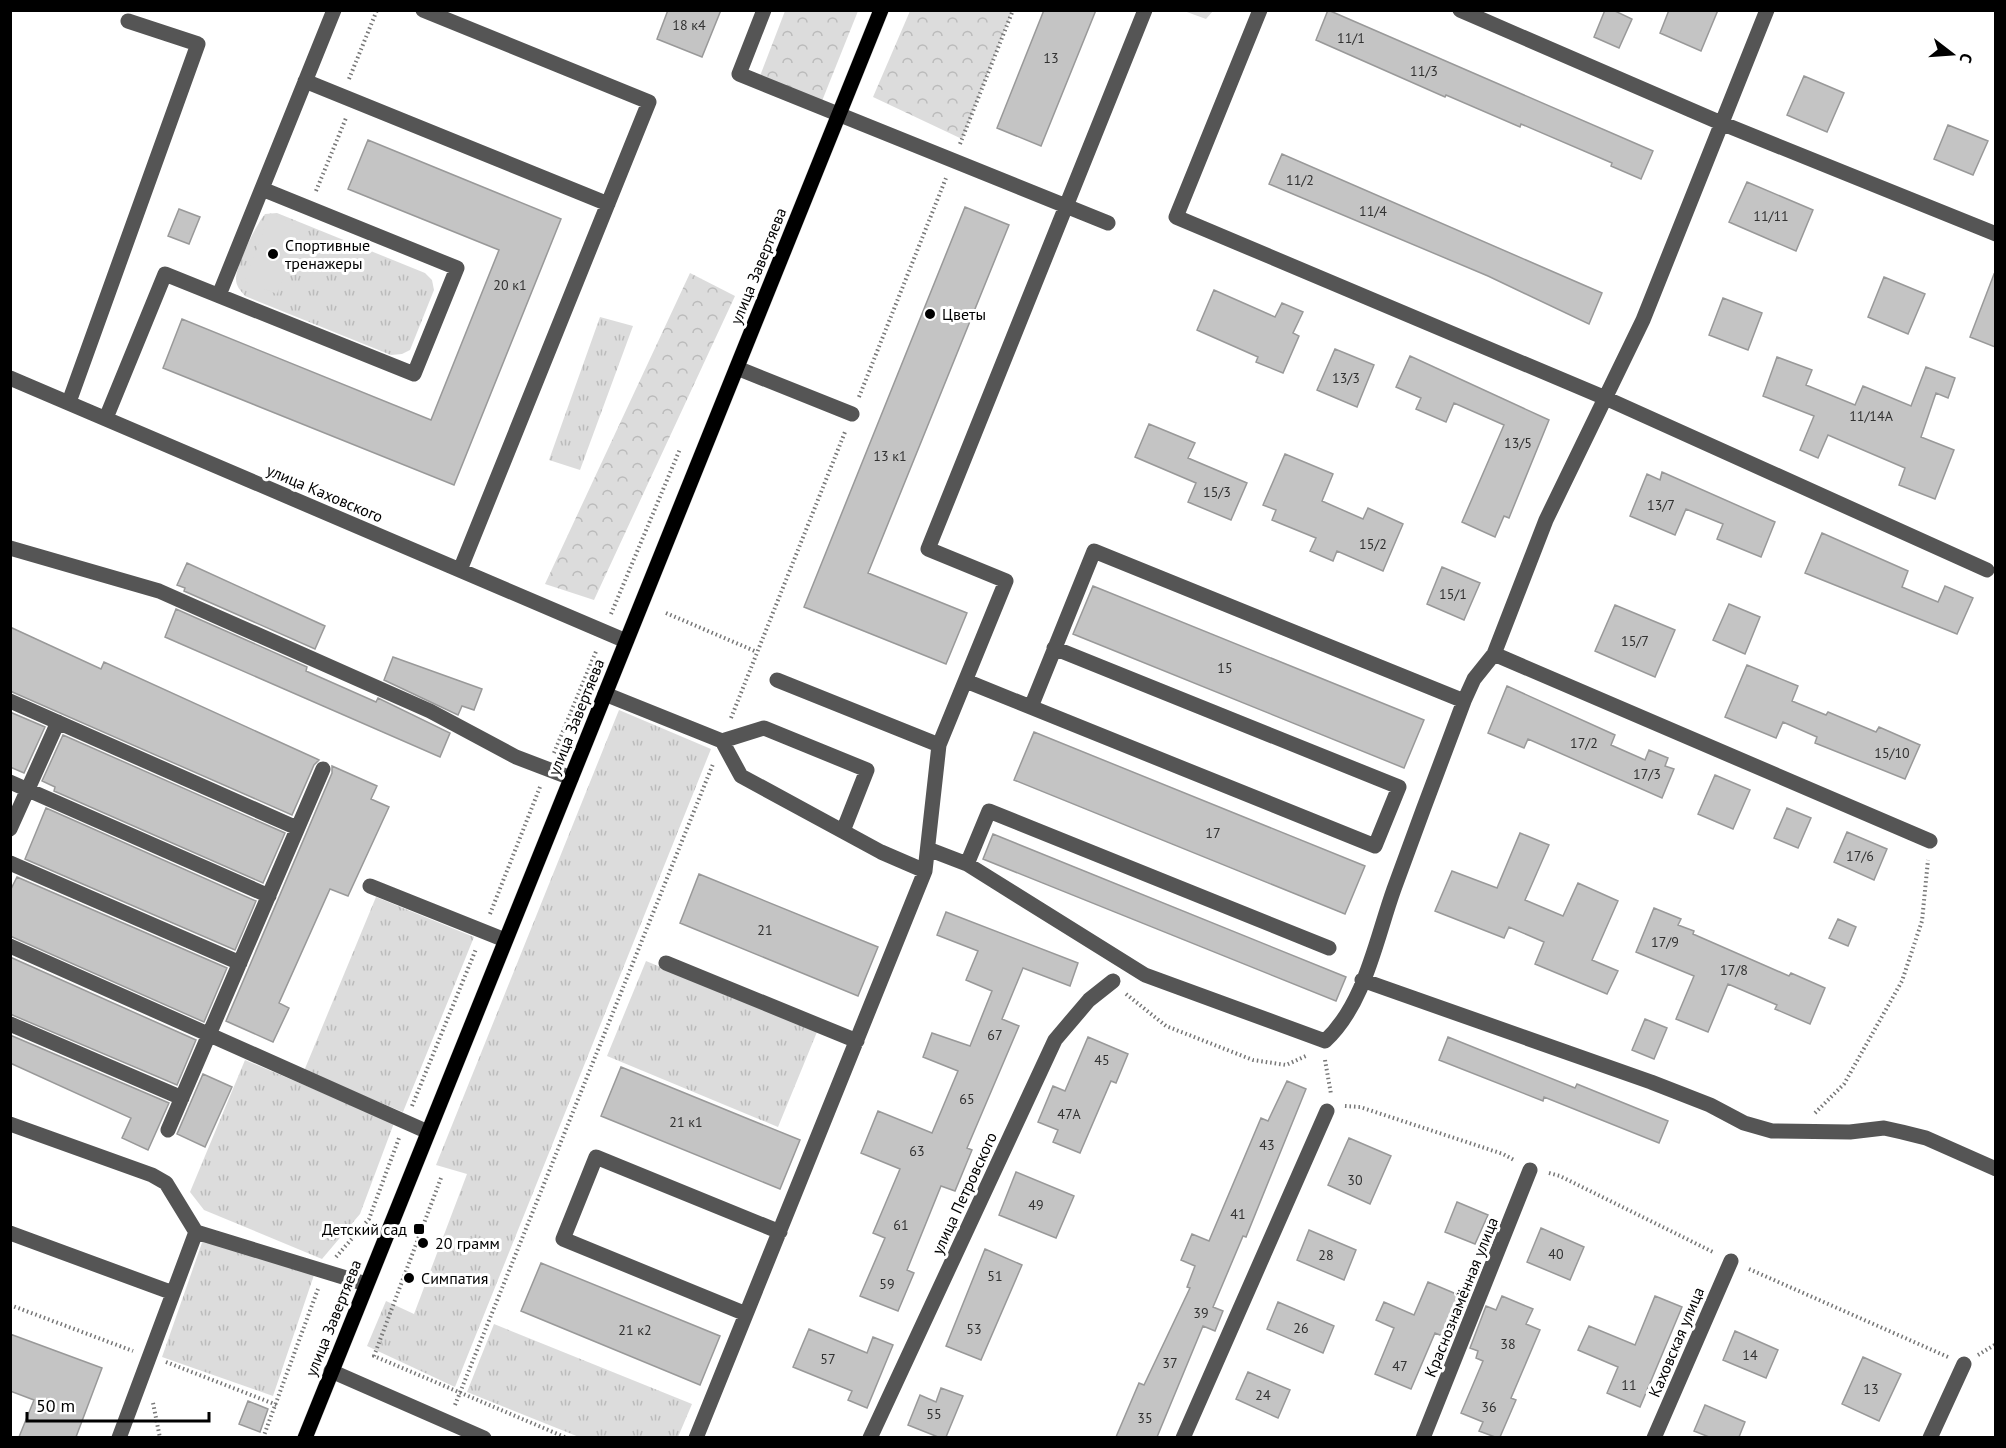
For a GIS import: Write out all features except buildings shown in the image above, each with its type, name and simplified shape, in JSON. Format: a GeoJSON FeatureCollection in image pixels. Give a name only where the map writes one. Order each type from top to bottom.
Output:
{"type":"FeatureCollection","features":[{"type":"Feature","properties":{"kind":"main road","name":"улица Завертяева"},"geometry":{"type":"LineString","coordinates":[[305,1437],[881,10]]}},
{"type":"Feature","properties":{"kind":"street"},"geometry":{"type":"LineString","coordinates":[[219,295],[334,10]]}},
{"type":"Feature","properties":{"kind":"street"},"geometry":{"type":"LineString","coordinates":[[423,10],[650,102],[460,570]]}},
{"type":"Feature","properties":{"kind":"street"},"geometry":{"type":"LineString","coordinates":[[764,10],[739,74],[1108,223]]}},
{"type":"Feature","properties":{"kind":"street"},"geometry":{"type":"LineString","coordinates":[[696,1437],[925,872],[939,745],[1006,581],[928,549],[1145,10]]}},
{"type":"Feature","properties":{"kind":"street"},"geometry":{"type":"LineString","coordinates":[[1260,10],[1176,217],[1603,397],[1987,570]]}},
{"type":"Feature","properties":{"kind":"street"},"geometry":{"type":"LineString","coordinates":[[1460,10],[1721,123],[1995,234]]}},
{"type":"Feature","properties":{"kind":"street"},"geometry":{"type":"LineString","coordinates":[[928,849],[967,864],[1145,975],[1325,1041],[1339,1029],[1362,980],[1464,701],[1474,679],[1494,654],[1546,520],[1603,397],[1643,320],[1767,10]]}},
{"type":"Feature","properties":{"kind":"street"},"geometry":{"type":"LineString","coordinates":[[69,402],[198,44],[128,21]]}},
{"type":"Feature","properties":{"kind":"street"},"geometry":{"type":"LineString","coordinates":[[305,81],[608,204]]}},
{"type":"Feature","properties":{"kind":"street"},"geometry":{"type":"LineString","coordinates":[[106,418],[165,274],[414,374],[457,268],[262,189]]}},
{"type":"Feature","properties":{"kind":"street"},"geometry":{"type":"LineString","coordinates":[[737,368],[852,414]]}},
{"type":"Feature","properties":{"kind":"street","name":"улица Каховского"},"geometry":{"type":"LineString","coordinates":[[10,378],[626,640]]}},
{"type":"Feature","properties":{"kind":"street"},"geometry":{"type":"LineString","coordinates":[[10,548],[159,591],[430,711],[516,757],[571,778]]}},
{"type":"Feature","properties":{"kind":"street"},"geometry":{"type":"LineString","coordinates":[[1031,707],[1094,551],[1464,701]]}},
{"type":"Feature","properties":{"kind":"street"},"geometry":{"type":"LineString","coordinates":[[966,681],[1375,846],[1399,787],[1054,648]]}},
{"type":"Feature","properties":{"kind":"street"},"geometry":{"type":"LineString","coordinates":[[1494,654],[1930,841]]}},
{"type":"Feature","properties":{"kind":"street"},"geometry":{"type":"LineString","coordinates":[[777,680],[939,745]]}},
{"type":"Feature","properties":{"kind":"street"},"geometry":{"type":"LineString","coordinates":[[605,694],[722,741],[764,728],[867,770],[843,831]]}},
{"type":"Feature","properties":{"kind":"street"},"geometry":{"type":"LineString","coordinates":[[10,701],[297,828]]}},
{"type":"Feature","properties":{"kind":"street"},"geometry":{"type":"LineString","coordinates":[[10,829],[58,722]]}},
{"type":"Feature","properties":{"kind":"street"},"geometry":{"type":"LineString","coordinates":[[722,741],[741,776],[925,872]]}},
{"type":"Feature","properties":{"kind":"street"},"geometry":{"type":"LineString","coordinates":[[168,1130],[323,769]]}},
{"type":"Feature","properties":{"kind":"street"},"geometry":{"type":"LineString","coordinates":[[10,782],[269,896]]}},
{"type":"Feature","properties":{"kind":"street"},"geometry":{"type":"LineString","coordinates":[[967,864],[989,811],[1329,948]]}},
{"type":"Feature","properties":{"kind":"street"},"geometry":{"type":"LineString","coordinates":[[10,863],[240,963]]}},
{"type":"Feature","properties":{"kind":"street"},"geometry":{"type":"LineString","coordinates":[[370,886],[505,940]]}},
{"type":"Feature","properties":{"kind":"street"},"geometry":{"type":"LineString","coordinates":[[10,946],[428,1132]]}},
{"type":"Feature","properties":{"kind":"street"},"geometry":{"type":"LineString","coordinates":[[666,963],[857,1041]]}},
{"type":"Feature","properties":{"kind":"street"},"geometry":{"type":"LineString","coordinates":[[1362,980],[1651,1082],[1710,1105],[1744,1123],[1772,1131],[1795,1132],[1850,1132],[1884,1128],[1926,1138],[1995,1169]]}},
{"type":"Feature","properties":{"kind":"street","name":"улица Петровского"},"geometry":{"type":"LineString","coordinates":[[870,1437],[1055,1041],[1089,1000],[1113,981]]}},
{"type":"Feature","properties":{"kind":"street"},"geometry":{"type":"LineString","coordinates":[[10,1024],[182,1098]]}},
{"type":"Feature","properties":{"kind":"street"},"geometry":{"type":"LineString","coordinates":[[1183,1437],[1327,1111]]}},
{"type":"Feature","properties":{"kind":"street"},"geometry":{"type":"LineString","coordinates":[[10,1124],[152,1175],[166,1184],[196,1232],[366,1284]]}},
{"type":"Feature","properties":{"kind":"street"},"geometry":{"type":"LineString","coordinates":[[746,1314],[563,1239],[596,1157],[780,1232]]}},
{"type":"Feature","properties":{"kind":"street","name":"Краснознамённая улица"},"geometry":{"type":"LineString","coordinates":[[1423,1437],[1530,1170]]}},
{"type":"Feature","properties":{"kind":"street"},"geometry":{"type":"LineString","coordinates":[[118,1437],[196,1232]]}},
{"type":"Feature","properties":{"kind":"street"},"geometry":{"type":"LineString","coordinates":[[10,1233],[173,1293]]}},
{"type":"Feature","properties":{"kind":"street","name":"Каховская улица"},"geometry":{"type":"LineString","coordinates":[[1654,1437],[1731,1261]]}},
{"type":"Feature","properties":{"kind":"street"},"geometry":{"type":"LineString","coordinates":[[1930,1437],[1964,1364]]}},
{"type":"Feature","properties":{"kind":"street"},"geometry":{"type":"LineString","coordinates":[[331,1371],[484,1437]]}},
{"type":"Feature","properties":{"kind":"path"},"geometry":{"type":"LineString","coordinates":[[310,208],[377,10]]}},
{"type":"Feature","properties":{"kind":"path"},"geometry":{"type":"LineString","coordinates":[[666,613],[757,652]]}},
{"type":"Feature","properties":{"kind":"path"},"geometry":{"type":"LineString","coordinates":[[1795,1132],[1844,1084],[1902,981],[1922,921],[1930,841]]}},
{"type":"Feature","properties":{"kind":"path"},"geometry":{"type":"LineString","coordinates":[[1113,981],[1139,1007],[1166,1026],[1253,1060],[1286,1065],[1305,1058],[1325,1041]]}},
{"type":"Feature","properties":{"kind":"path"},"geometry":{"type":"LineString","coordinates":[[1325,1041],[1325,1068],[1331,1092],[1327,1111]]}},
{"type":"Feature","properties":{"kind":"path"},"geometry":{"type":"LineString","coordinates":[[441,1178],[374,1356],[567,1437]]}},
{"type":"Feature","properties":{"kind":"path"},"geometry":{"type":"LineString","coordinates":[[1731,1261],[1964,1364]]}},
{"type":"Feature","properties":{"kind":"path"},"geometry":{"type":"LineString","coordinates":[[263,1437],[324,1271]]}},
{"type":"Feature","properties":{"kind":"green space"},"geometry":{"type":"Polygon","coordinates":[[[785,11],[858,11],[822,101],[760,76],[785,11]]]}},
{"type":"Feature","properties":{"kind":"green space"},"geometry":{"type":"Polygon","coordinates":[[[910,11],[1012,11],[962,139],[873,97],[910,11]]]}},
{"type":"Feature","properties":{"kind":"green space"},"geometry":{"type":"Polygon","coordinates":[[[1184,11],[1213,11],[1206,19],[1184,11]]]}},
{"type":"Feature","properties":{"kind":"green space","name":"Спортивные тренажеры"},"geometry":{"type":"Polygon","coordinates":[[[270,213],[301,227],[277,294],[245,281],[270,213]]]}},
{"type":"Feature","properties":{"kind":"green space"},"geometry":{"type":"Polygon","coordinates":[[[277,213],[425,273],[432,280],[434,290],[410,350],[402,354],[391,355],[245,296],[236,279],[243,255],[265,214],[277,213]]]}},
{"type":"Feature","properties":{"kind":"green space"},"geometry":{"type":"Polygon","coordinates":[[[690,273],[735,296],[594,600],[545,584],[690,273]]]}},
{"type":"Feature","properties":{"kind":"green space"},"geometry":{"type":"Polygon","coordinates":[[[600,317],[633,326],[580,470],[549,460],[600,317]]]}},
{"type":"Feature","properties":{"kind":"green space"},"geometry":{"type":"Polygon","coordinates":[[[619,710],[711,749],[455,1387],[367,1346],[386,1301],[414,1314],[467,1174],[436,1165],[619,710]]]}},
{"type":"Feature","properties":{"kind":"green space"},"geometry":{"type":"Polygon","coordinates":[[[376,897],[474,937],[403,1112],[304,1071],[376,897]]]}},
{"type":"Feature","properties":{"kind":"green space"},"geometry":{"type":"Polygon","coordinates":[[[646,961],[817,1032],[778,1127],[607,1056],[646,961]]]}},
{"type":"Feature","properties":{"kind":"green space"},"geometry":{"type":"Polygon","coordinates":[[[245,1060],[394,1123],[360,1214],[322,1259],[204,1210],[190,1192],[245,1060]]]}},
{"type":"Feature","properties":{"kind":"green space"},"geometry":{"type":"Polygon","coordinates":[[[204,1237],[314,1275],[273,1396],[162,1357],[204,1237]]]}},
{"type":"Feature","properties":{"kind":"green space"},"geometry":{"type":"Polygon","coordinates":[[[494,1324],[692,1404],[678,1437],[579,1437],[467,1392],[494,1324]]]}},
{"type":"Feature","properties":{"kind":"place","name":"Спортивные тренажеры"},"geometry":{"type":"Point","coordinates":[273,254]}},
{"type":"Feature","properties":{"kind":"place","name":"Цветы"},"geometry":{"type":"Point","coordinates":[930,314]}},
{"type":"Feature","properties":{"kind":"place","name":"Детский сад"},"geometry":{"type":"Point","coordinates":[419,1229]}},
{"type":"Feature","properties":{"kind":"place","name":"20 грамм"},"geometry":{"type":"Point","coordinates":[423,1243]}},
{"type":"Feature","properties":{"kind":"place","name":"Симпатия"},"geometry":{"type":"Point","coordinates":[409,1278]}}]}
